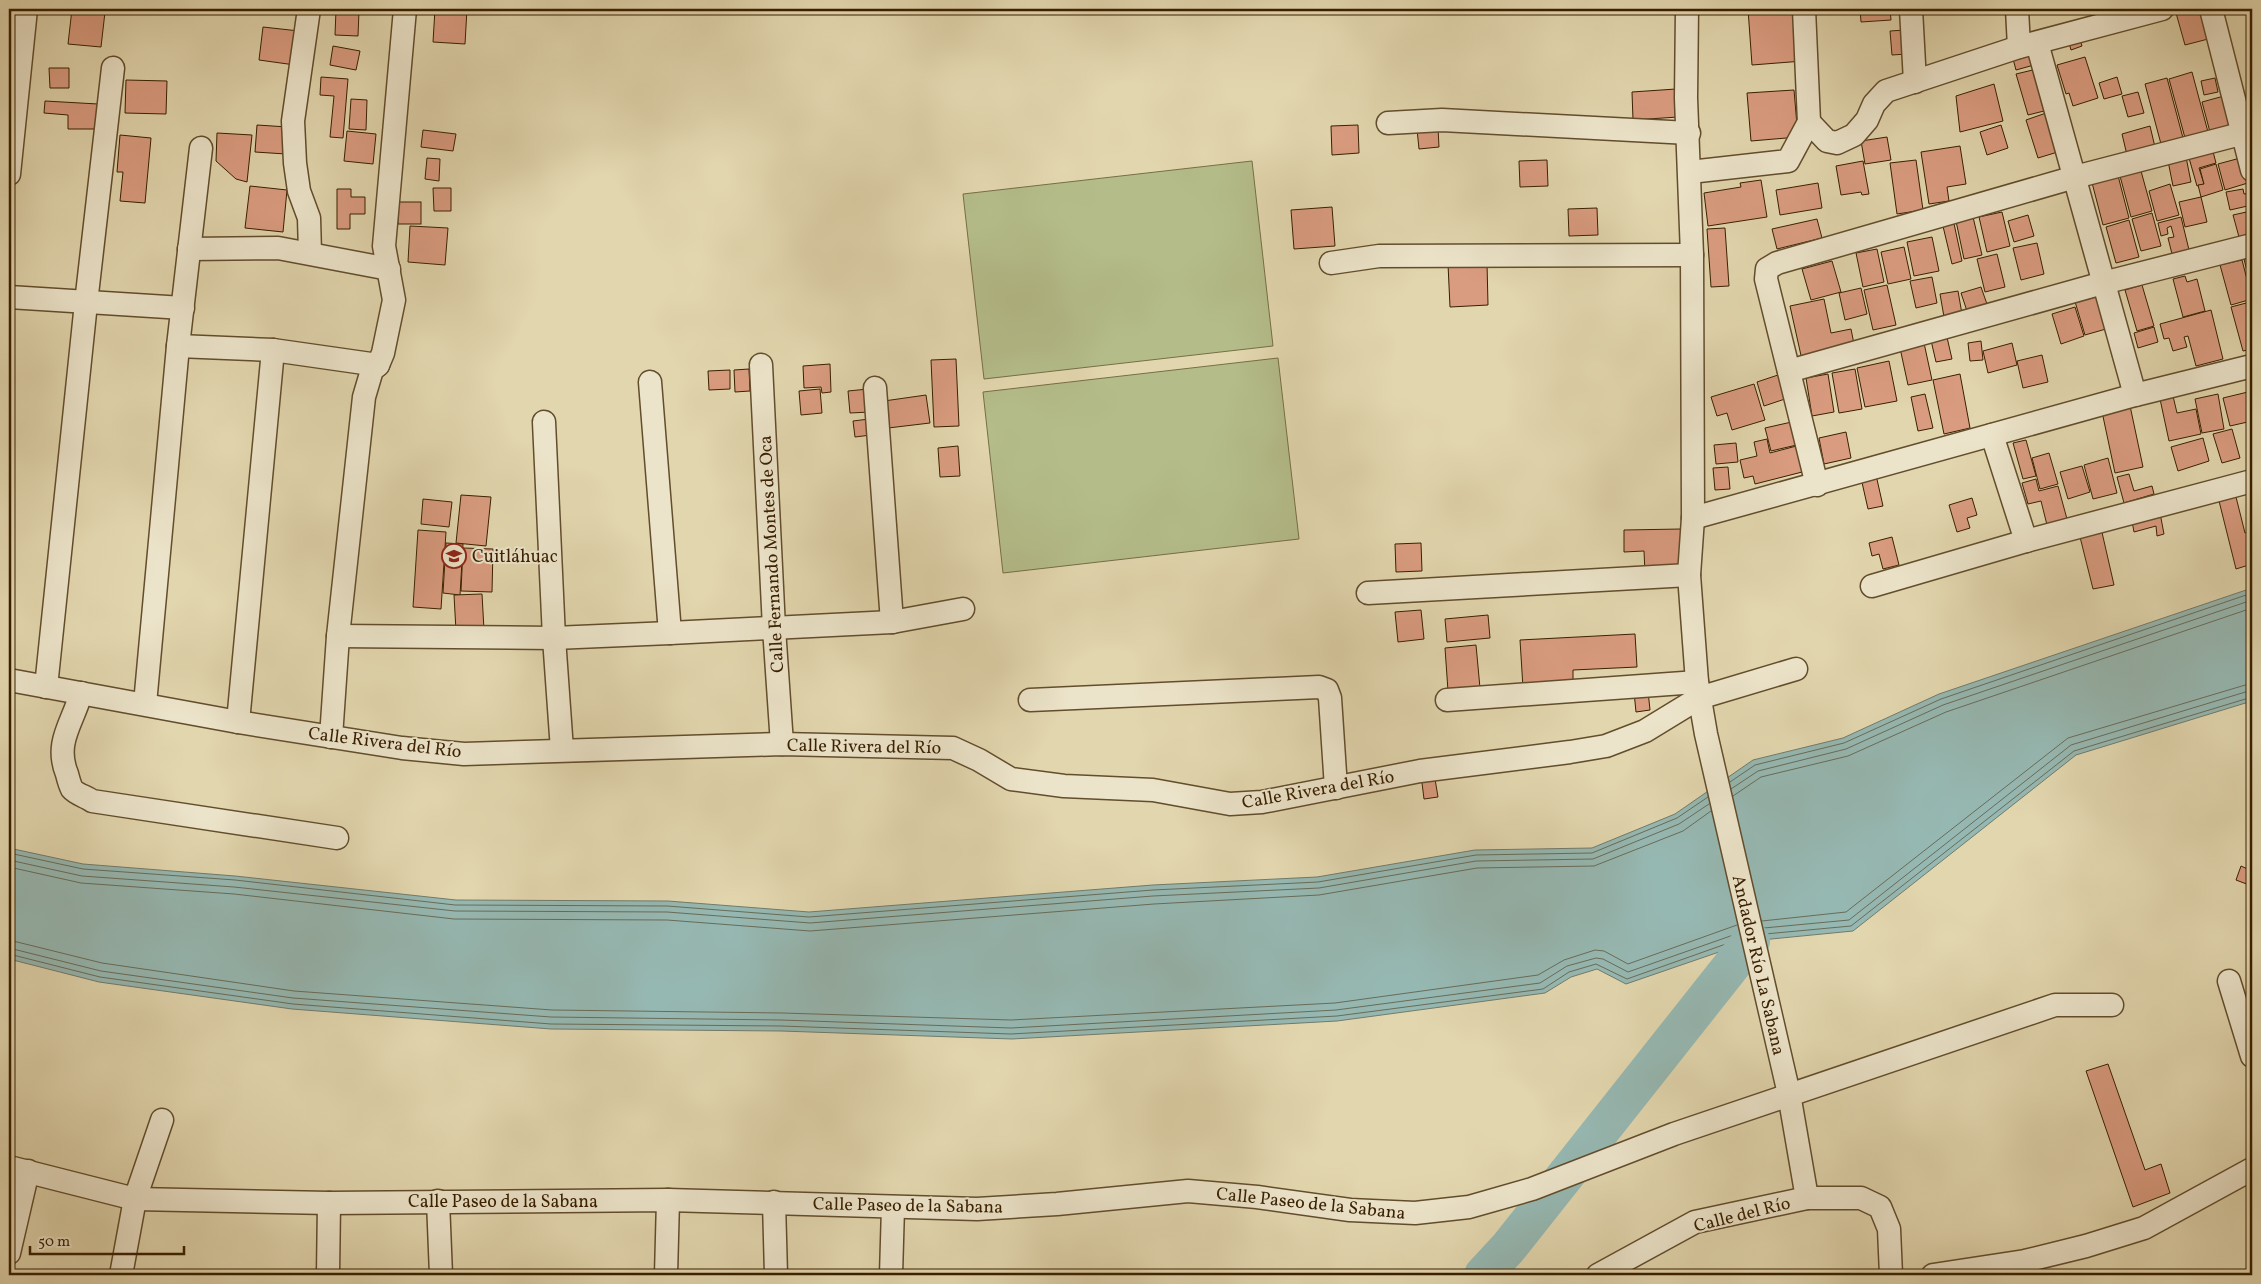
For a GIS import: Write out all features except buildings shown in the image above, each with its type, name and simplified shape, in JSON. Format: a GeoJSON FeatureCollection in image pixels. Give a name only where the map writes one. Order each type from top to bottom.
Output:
{"type":"FeatureCollection","features":[{"type":"Feature","properties":{"kind":"street"},"geometry":{"type":"LineString","coordinates":[[9,174],[26,9]]}},
{"type":"Feature","properties":{"kind":"street"},"geometry":{"type":"LineString","coordinates":[[309,9],[293,121],[295,163],[299,191],[309,218],[310,253]]}},
{"type":"Feature","properties":{"kind":"street"},"geometry":{"type":"LineString","coordinates":[[331,737],[338,636],[364,397],[372,370],[378,365],[383,353],[394,300],[384,246],[405,9]]}},
{"type":"Feature","properties":{"kind":"street","name":"Andador Río La Sabana"},"geometry":{"type":"LineString","coordinates":[[1687,9],[1686,98],[1689,133],[1692,256],[1694,518],[1689,575],[1698,690],[1706,734],[1789,1094],[1807,1198]]}},
{"type":"Feature","properties":{"kind":"street"},"geometry":{"type":"LineString","coordinates":[[1690,172],[1788,161],[1809,122],[1804,9]]}},
{"type":"Feature","properties":{"kind":"street"},"geometry":{"type":"LineString","coordinates":[[1911,9],[1915,82]]}},
{"type":"Feature","properties":{"kind":"street"},"geometry":{"type":"LineString","coordinates":[[2017,9],[2075,177],[2135,395]]}},
{"type":"Feature","properties":{"kind":"street"},"geometry":{"type":"LineString","coordinates":[[1809,122],[1827,142],[1837,143],[1854,135],[1866,120],[1874,104],[1886,91],[2028,45],[2162,9]]}},
{"type":"Feature","properties":{"kind":"street"},"geometry":{"type":"LineString","coordinates":[[2211,9],[2247,132],[2252,170]]}},
{"type":"Feature","properties":{"kind":"street"},"geometry":{"type":"LineString","coordinates":[[46,687],[86,303],[113,68]]}},
{"type":"Feature","properties":{"kind":"street"},"geometry":{"type":"LineString","coordinates":[[1388,123],[1442,120],[1689,133]]}},
{"type":"Feature","properties":{"kind":"street"},"geometry":{"type":"LineString","coordinates":[[1817,485],[1766,279],[1767,269],[1777,263],[2075,177],[2247,132]]}},
{"type":"Feature","properties":{"kind":"street"},"geometry":{"type":"LineString","coordinates":[[145,704],[178,346],[201,148]]}},
{"type":"Feature","properties":{"kind":"street"},"geometry":{"type":"LineString","coordinates":[[1789,372],[2104,283],[2252,245]]}},
{"type":"Feature","properties":{"kind":"street"},"geometry":{"type":"LineString","coordinates":[[189,249],[278,248],[389,270]]}},
{"type":"Feature","properties":{"kind":"street"},"geometry":{"type":"LineString","coordinates":[[1330,263],[1379,256],[1692,256]]}},
{"type":"Feature","properties":{"kind":"street"},"geometry":{"type":"LineString","coordinates":[[9,297],[182,308]]}},
{"type":"Feature","properties":{"kind":"street"},"geometry":{"type":"LineString","coordinates":[[178,346],[273,350],[378,365]]}},
{"type":"Feature","properties":{"kind":"street"},"geometry":{"type":"LineString","coordinates":[[238,722],[273,350]]}},
{"type":"Feature","properties":{"kind":"street","name":"Calle Fernando Montes de Oca"},"geometry":{"type":"LineString","coordinates":[[761,365],[774,628],[782,744]]}},
{"type":"Feature","properties":{"kind":"street"},"geometry":{"type":"LineString","coordinates":[[1694,518],[2135,395],[2252,366]]}},
{"type":"Feature","properties":{"kind":"street"},"geometry":{"type":"LineString","coordinates":[[650,382],[670,633]]}},
{"type":"Feature","properties":{"kind":"street"},"geometry":{"type":"LineString","coordinates":[[875,388],[892,622]]}},
{"type":"Feature","properties":{"kind":"street"},"geometry":{"type":"LineString","coordinates":[[544,422],[554,638],[562,750]]}},
{"type":"Feature","properties":{"kind":"street"},"geometry":{"type":"LineString","coordinates":[[1992,435],[2026,541]]}},
{"type":"Feature","properties":{"kind":"street"},"geometry":{"type":"LineString","coordinates":[[1872,586],[2026,541],[2252,481]]}},
{"type":"Feature","properties":{"kind":"street"},"geometry":{"type":"LineString","coordinates":[[1368,593],[1689,575]]}},
{"type":"Feature","properties":{"kind":"street"},"geometry":{"type":"LineString","coordinates":[[338,636],[554,638],[670,633],[892,622],[963,609]]}},
{"type":"Feature","properties":{"kind":"street"},"geometry":{"type":"LineString","coordinates":[[1447,700],[1698,690],[1796,669]]}},
{"type":"Feature","properties":{"kind":"street","name":"Calle Rivera del Río"},"geometry":{"type":"LineString","coordinates":[[9,680],[238,722],[402,748],[464,754],[782,744],[953,748],[1011,778],[1064,786],[1153,790],[1230,804],[1262,802],[1420,771],[1606,746],[1645,731],[1698,690]]}},
{"type":"Feature","properties":{"kind":"street"},"geometry":{"type":"LineString","coordinates":[[1030,700],[1319,688],[1327,690],[1330,698],[1336,788]]}},
{"type":"Feature","properties":{"kind":"street"},"geometry":{"type":"LineString","coordinates":[[81,693],[61,750],[64,766],[72,788],[92,801],[337,838]]}},
{"type":"Feature","properties":{"kind":"street"},"geometry":{"type":"LineString","coordinates":[[2229,981],[2252,1056]]}},
{"type":"Feature","properties":{"kind":"street","name":"Calle Paseo de la Sabana"},"geometry":{"type":"LineString","coordinates":[[18,1169],[135,1199],[329,1203],[438,1200],[668,1200],[977,1209],[1058,1204],[1188,1191],[1257,1197],[1350,1210],[1415,1213],[1469,1207],[1532,1189],[1674,1134],[2055,1005],[2112,1005]]}},
{"type":"Feature","properties":{"kind":"street"},"geometry":{"type":"LineString","coordinates":[[121,1275],[135,1199],[162,1120]]}},
{"type":"Feature","properties":{"kind":"street"},"geometry":{"type":"LineString","coordinates":[[9,1254],[18,1169]]}},
{"type":"Feature","properties":{"kind":"street"},"geometry":{"type":"LineString","coordinates":[[1933,1275],[2025,1261],[2086,1246],[2144,1228],[2252,1169]]}},
{"type":"Feature","properties":{"kind":"street","name":"Calle del Río"},"geometry":{"type":"LineString","coordinates":[[1598,1275],[1695,1222],[1807,1198],[1861,1198],[1880,1208],[1889,1229],[1891,1275]]}},
{"type":"Feature","properties":{"kind":"street"},"geometry":{"type":"LineString","coordinates":[[438,1200],[441,1275]]}},
{"type":"Feature","properties":{"kind":"street"},"geometry":{"type":"LineString","coordinates":[[666,1275],[668,1200]]}},
{"type":"Feature","properties":{"kind":"street"},"geometry":{"type":"LineString","coordinates":[[774,1202],[776,1275]]}},
{"type":"Feature","properties":{"kind":"street"},"geometry":{"type":"LineString","coordinates":[[328,1275],[329,1203]]}},
{"type":"Feature","properties":{"kind":"street"},"geometry":{"type":"LineString","coordinates":[[891,1275],[893,1207]]}},
{"type":"Feature","properties":{"kind":"green space"},"geometry":{"type":"Polygon","coordinates":[[[1252,161],[1273,346],[984,379],[963,194],[1252,161]]]}},
{"type":"Feature","properties":{"kind":"green space"},"geometry":{"type":"Polygon","coordinates":[[[1278,358],[1299,539],[1003,573],[983,392],[1278,358]]]}},
{"type":"Feature","properties":{"kind":"water"},"geometry":{"type":"Polygon","coordinates":[[[2252,588],[2252,701],[2076,755],[1853,931],[1751,941],[1626,984],[1597,969],[1571,977],[1545,993],[1337,1021],[1012,1039],[781,1031],[551,1029],[292,1009],[99,982],[9,959],[9,848],[83,864],[235,876],[456,900],[668,901],[809,912],[1153,885],[1317,877],[1475,850],[1592,848],[1675,814],[1753,760],[1843,738],[1939,694],[2252,588]]]}},
{"type":"Feature","properties":{"kind":"waterway"},"geometry":{"type":"LineString","coordinates":[[1483,1275],[1508,1248],[1751,941]]}},
{"type":"Feature","properties":{"kind":"place","name":"Cuitláhuac"},"geometry":{"type":"Point","coordinates":[454,556]}}]}
